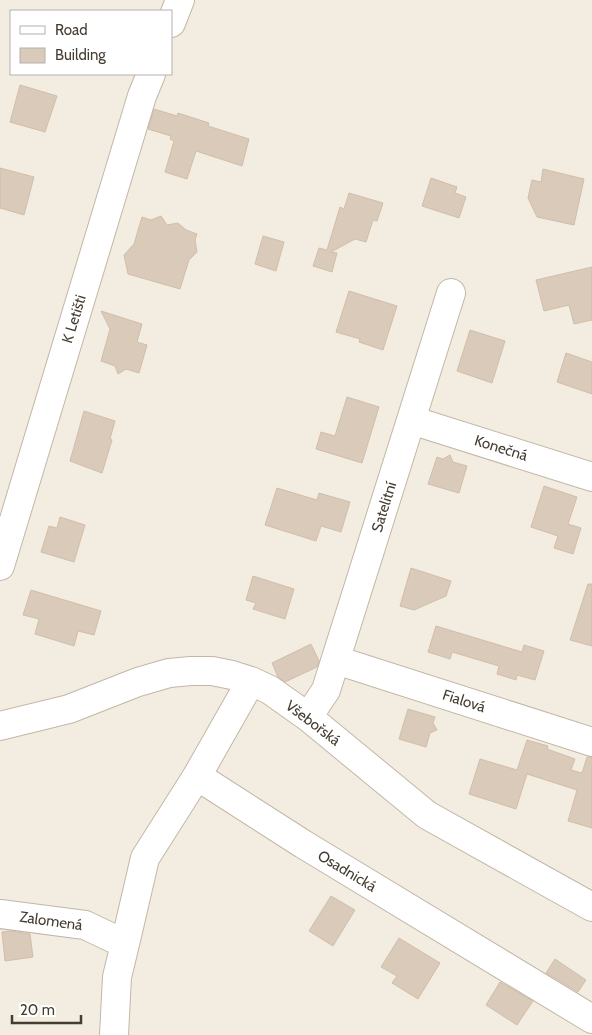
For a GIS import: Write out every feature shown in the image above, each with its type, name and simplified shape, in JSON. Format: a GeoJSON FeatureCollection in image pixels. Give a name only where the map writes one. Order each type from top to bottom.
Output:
{"type":"FeatureCollection","features":[{"type":"Feature","properties":{"kind":"street"},"geometry":{"type":"LineString","coordinates":[[172,20],[180,0]]}},
{"type":"Feature","properties":{"kind":"street","name":"K Letišti"},"geometry":{"type":"LineString","coordinates":[[0,566],[133,124],[151,75]]}},
{"type":"Feature","properties":{"kind":"street","name":"Satelitní"},"geometry":{"type":"LineString","coordinates":[[308,717],[326,690],[451,293]]}},
{"type":"Feature","properties":{"kind":"street","name":"Konečná"},"geometry":{"type":"LineString","coordinates":[[411,420],[592,477]]}},
{"type":"Feature","properties":{"kind":"street","name":"Fialová"},"geometry":{"type":"LineString","coordinates":[[336,660],[592,742]]}},
{"type":"Feature","properties":{"kind":"street","name":"Všebořská"},"geometry":{"type":"LineString","coordinates":[[0,726],[69,709],[138,682],[169,673],[190,671],[232,675],[270,690],[308,717],[427,815],[592,907]]}},
{"type":"Feature","properties":{"kind":"street"},"geometry":{"type":"LineString","coordinates":[[114,1035],[117,978],[144,858],[197,776],[251,681]]}},
{"type":"Feature","properties":{"kind":"street","name":"Osadnická"},"geometry":{"type":"LineString","coordinates":[[197,776],[303,844],[592,1019]]}},
{"type":"Feature","properties":{"kind":"street","name":"Zalomená"},"geometry":{"type":"LineString","coordinates":[[0,914],[84,925],[125,944]]}},
{"type":"Feature","properties":{"kind":"building"},"geometry":{"type":"Polygon","coordinates":[[[20,85],[57,96],[45,132],[10,122],[20,85]]]}},
{"type":"Feature","properties":{"kind":"building"},"geometry":{"type":"Polygon","coordinates":[[[154,109],[177,116],[178,113],[209,123],[208,126],[249,139],[242,166],[196,151],[187,179],[165,172],[174,141],[170,139],[171,136],[148,129],[154,109]]]}},
{"type":"Feature","properties":{"kind":"building"},"geometry":{"type":"Polygon","coordinates":[[[0,168],[34,177],[24,215],[0,208],[0,168]]]}},
{"type":"Feature","properties":{"kind":"building"},"geometry":{"type":"Polygon","coordinates":[[[543,169],[584,179],[574,225],[537,217],[528,198],[532,180],[541,182],[543,169]]]}},
{"type":"Feature","properties":{"kind":"building"},"geometry":{"type":"Polygon","coordinates":[[[431,178],[457,187],[455,193],[466,197],[459,218],[422,206],[431,178]]]}},
{"type":"Feature","properties":{"kind":"building"},"geometry":{"type":"Polygon","coordinates":[[[349,193],[383,203],[377,221],[373,220],[366,242],[355,239],[331,252],[337,253],[332,272],[313,266],[319,248],[327,250],[340,207],[344,209],[349,193]]]}},
{"type":"Feature","properties":{"kind":"building"},"geometry":{"type":"Polygon","coordinates":[[[161,216],[167,225],[178,223],[186,230],[197,234],[195,240],[197,252],[189,260],[180,289],[128,274],[124,255],[134,244],[142,217],[151,220],[161,216]]]}},
{"type":"Feature","properties":{"kind":"building"},"geometry":{"type":"Polygon","coordinates":[[[263,236],[284,242],[276,271],[255,264],[263,236]]]}},
{"type":"Feature","properties":{"kind":"building"},"geometry":{"type":"Polygon","coordinates":[[[592,267],[592,320],[574,324],[569,305],[544,311],[536,280],[592,267]]]}},
{"type":"Feature","properties":{"kind":"building"},"geometry":{"type":"Polygon","coordinates":[[[349,291],[397,306],[383,350],[359,342],[360,339],[336,332],[349,291]]]}},
{"type":"Feature","properties":{"kind":"building"},"geometry":{"type":"Polygon","coordinates":[[[101,311],[142,324],[137,342],[147,345],[139,373],[126,369],[118,374],[115,366],[101,361],[110,329],[101,311]]]}},
{"type":"Feature","properties":{"kind":"building"},"geometry":{"type":"Polygon","coordinates":[[[470,330],[505,341],[492,383],[457,371],[470,330]]]}},
{"type":"Feature","properties":{"kind":"building"},"geometry":{"type":"Polygon","coordinates":[[[566,353],[592,362],[592,394],[557,382],[566,353]]]}},
{"type":"Feature","properties":{"kind":"building"},"geometry":{"type":"Polygon","coordinates":[[[347,397],[379,407],[362,463],[316,449],[321,432],[335,436],[347,397]]]}},
{"type":"Feature","properties":{"kind":"building"},"geometry":{"type":"Polygon","coordinates":[[[84,411],[115,421],[110,439],[112,440],[102,473],[70,461],[84,411]]]}},
{"type":"Feature","properties":{"kind":"building"},"geometry":{"type":"Polygon","coordinates":[[[450,455],[453,462],[467,466],[459,493],[428,484],[437,457],[443,459],[450,455]]]}},
{"type":"Feature","properties":{"kind":"building"},"geometry":{"type":"Polygon","coordinates":[[[544,486],[577,497],[568,524],[581,528],[573,554],[554,548],[558,536],[531,527],[544,486]]]}},
{"type":"Feature","properties":{"kind":"building"},"geometry":{"type":"Polygon","coordinates":[[[277,488],[317,500],[319,493],[350,502],[341,532],[321,526],[316,541],[265,525],[277,488]]]}},
{"type":"Feature","properties":{"kind":"building"},"geometry":{"type":"Polygon","coordinates":[[[60,517],[85,525],[74,562],[41,552],[49,526],[57,528],[60,517]]]}},
{"type":"Feature","properties":{"kind":"building"},"geometry":{"type":"Polygon","coordinates":[[[411,568],[451,581],[446,596],[414,610],[400,606],[411,568]]]}},
{"type":"Feature","properties":{"kind":"building"},"geometry":{"type":"Polygon","coordinates":[[[253,576],[294,589],[285,619],[253,609],[256,603],[246,600],[253,576]]]}},
{"type":"Feature","properties":{"kind":"building"},"geometry":{"type":"Polygon","coordinates":[[[588,584],[592,584],[592,646],[570,640],[588,584]]]}},
{"type":"Feature","properties":{"kind":"building"},"geometry":{"type":"Polygon","coordinates":[[[31,590],[101,611],[94,635],[78,631],[74,646],[35,634],[39,619],[23,615],[31,590]]]}},
{"type":"Feature","properties":{"kind":"building"},"geometry":{"type":"Polygon","coordinates":[[[436,626],[522,652],[524,645],[544,651],[535,680],[517,675],[516,680],[497,674],[499,666],[452,652],[450,659],[428,652],[436,626]]]}},
{"type":"Feature","properties":{"kind":"building"},"geometry":{"type":"Polygon","coordinates":[[[311,644],[319,661],[317,667],[285,682],[278,677],[272,663],[311,644]]]}},
{"type":"Feature","properties":{"kind":"building"},"geometry":{"type":"Polygon","coordinates":[[[408,709],[435,717],[433,723],[437,730],[430,733],[426,747],[399,739],[408,709]]]}},
{"type":"Feature","properties":{"kind":"building"},"geometry":{"type":"Polygon","coordinates":[[[527,740],[548,746],[547,749],[575,759],[571,770],[582,773],[587,757],[592,757],[592,828],[568,821],[577,790],[527,774],[516,809],[469,794],[480,759],[517,770],[527,740]]]}},
{"type":"Feature","properties":{"kind":"building"},"geometry":{"type":"Polygon","coordinates":[[[331,896],[355,910],[333,946],[309,931],[331,896]]]}},
{"type":"Feature","properties":{"kind":"building"},"geometry":{"type":"Polygon","coordinates":[[[10,931],[30,934],[33,957],[5,961],[2,932],[10,931]]]}},
{"type":"Feature","properties":{"kind":"building"},"geometry":{"type":"Polygon","coordinates":[[[399,938],[440,963],[418,999],[392,983],[397,976],[381,967],[399,938]]]}},
{"type":"Feature","properties":{"kind":"building"},"geometry":{"type":"Polygon","coordinates":[[[555,959],[586,980],[578,992],[546,973],[555,959]]]}},
{"type":"Feature","properties":{"kind":"building"},"geometry":{"type":"Polygon","coordinates":[[[500,982],[533,1001],[517,1025],[486,1005],[500,982]]]}}]}
